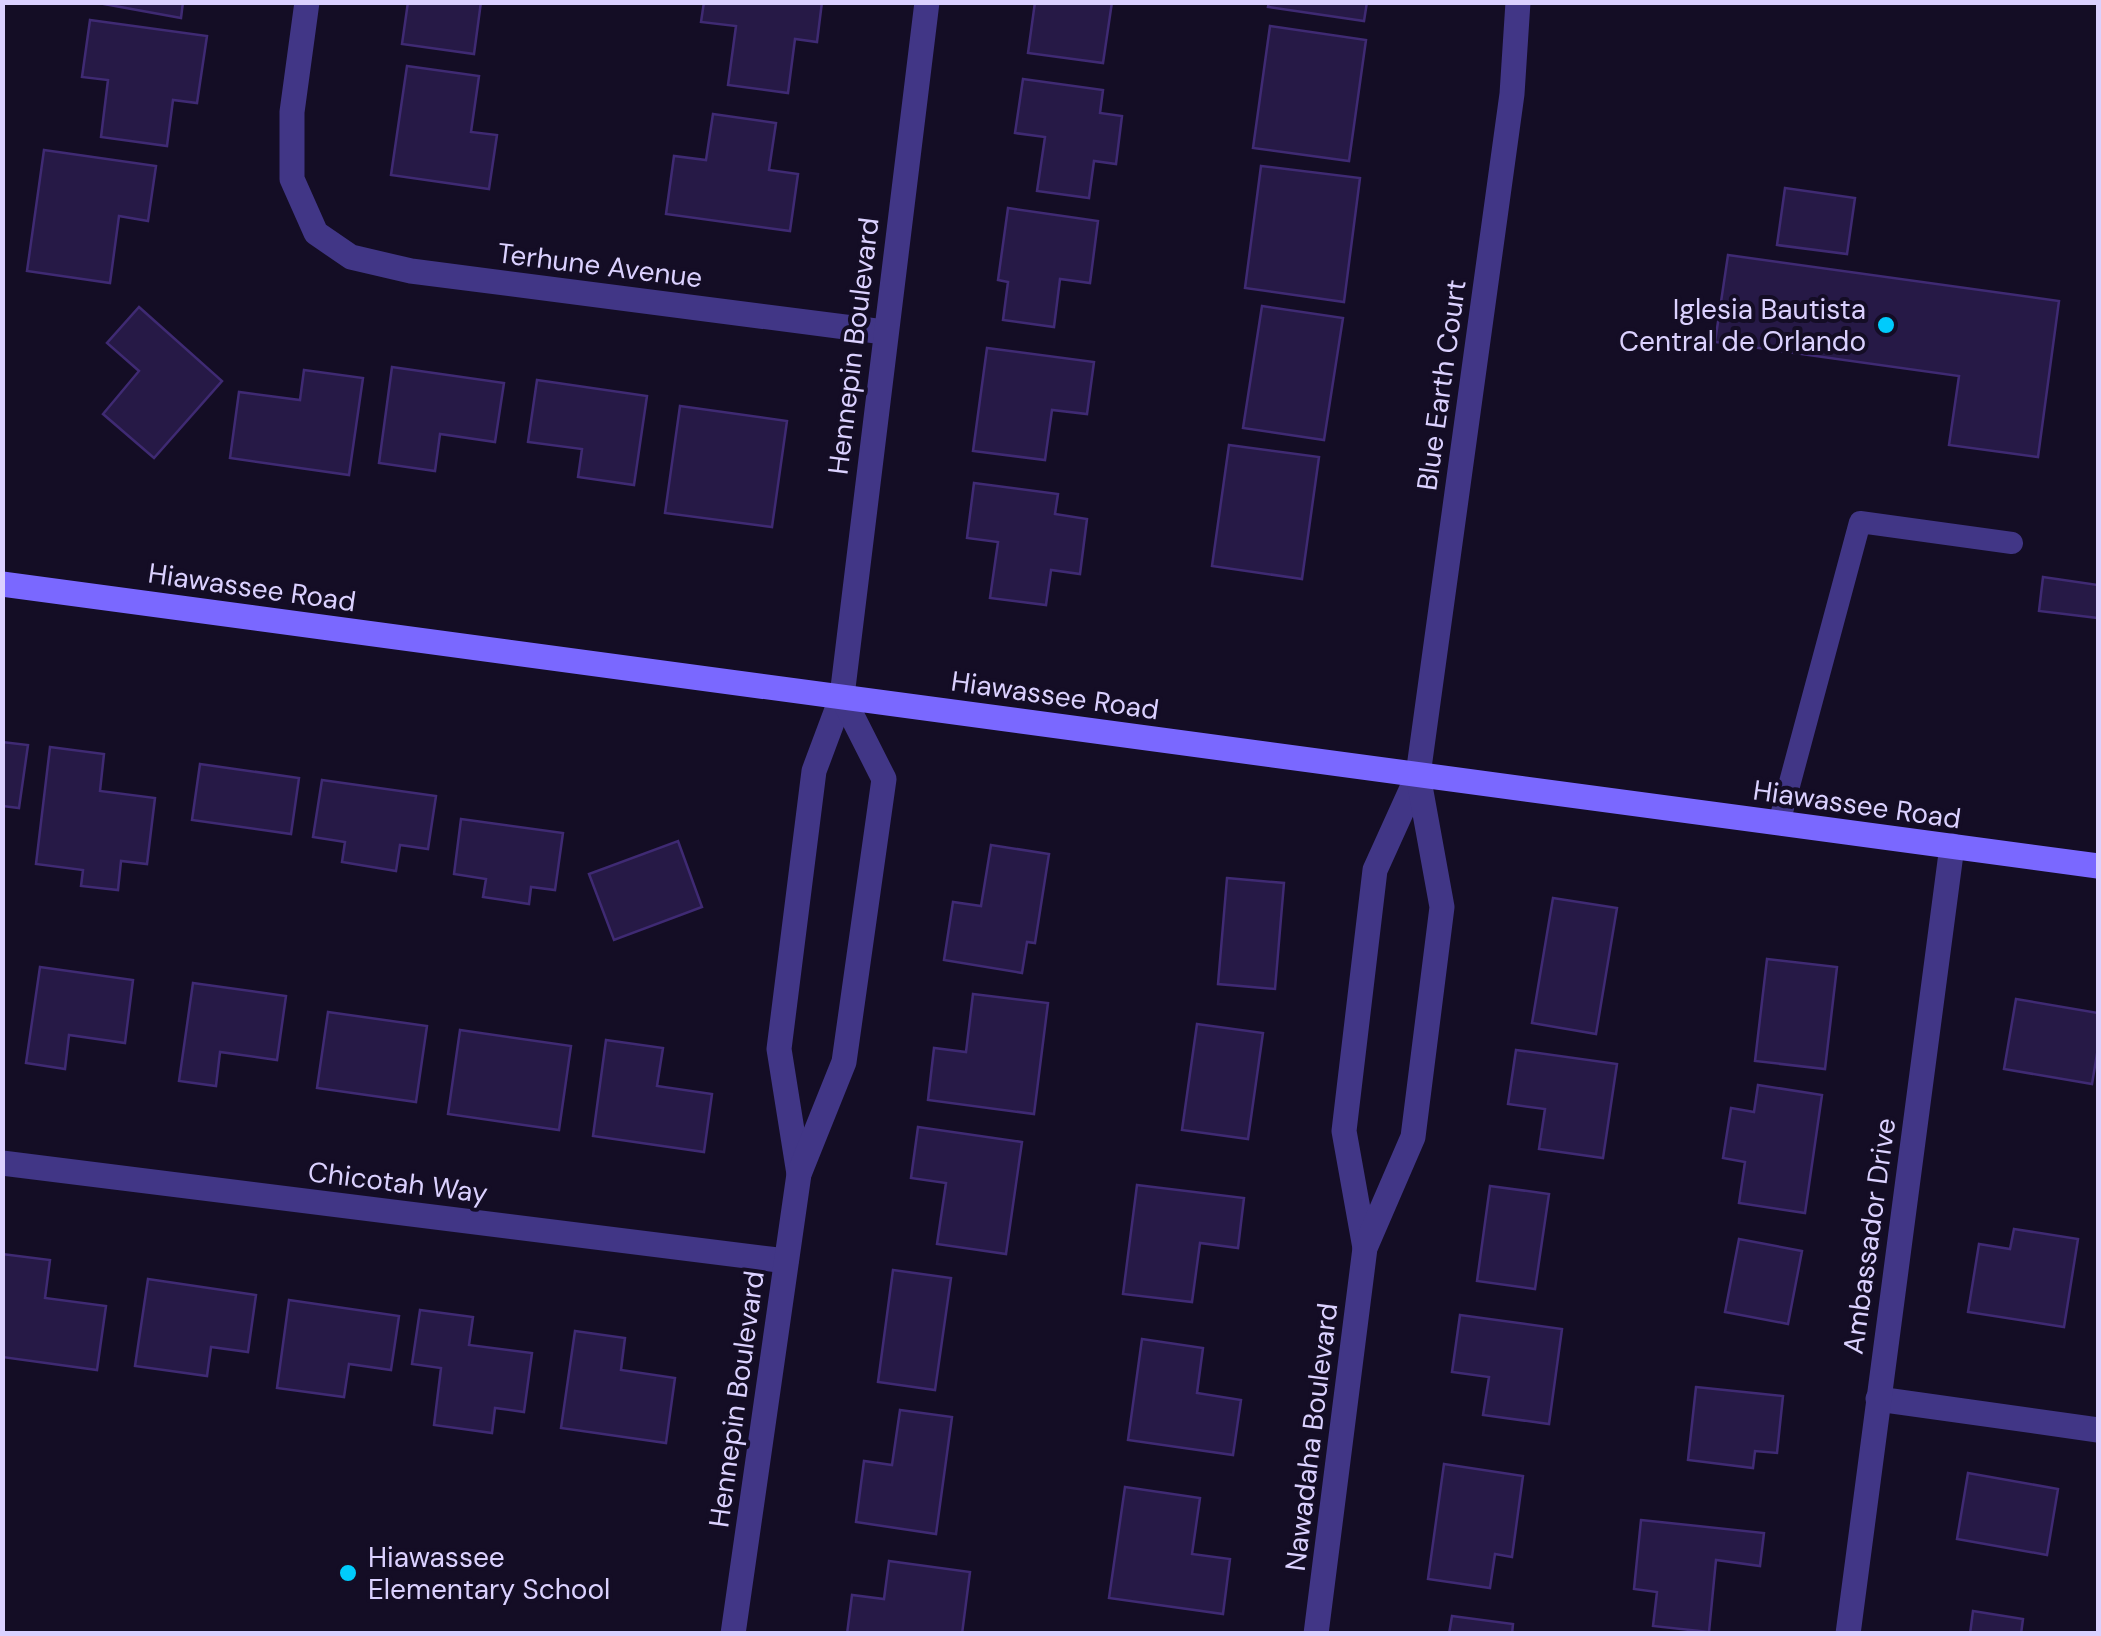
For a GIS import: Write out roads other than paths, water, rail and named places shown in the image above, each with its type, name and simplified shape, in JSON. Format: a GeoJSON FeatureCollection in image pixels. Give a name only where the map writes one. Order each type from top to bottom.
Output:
{"type":"FeatureCollection","features":[{"type":"Feature","properties":{"kind":"main road","name":"Hiawassee Road"},"geometry":{"type":"LineString","coordinates":[[2,584],[2098,866]]}},
{"type":"Feature","properties":{"kind":"street","name":"Terhune Avenue"},"geometry":{"type":"LineString","coordinates":[[307,2],[292,112],[292,179],[316,233],[352,257],[411,272],[884,332]]}},
{"type":"Feature","properties":{"kind":"street","name":"Hennepin Boulevard"},"geometry":{"type":"LineString","coordinates":[[799,1174],[779,1049],[814,771],[842,696],[927,2]]}},
{"type":"Feature","properties":{"kind":"street","name":"Blue Earth Court"},"geometry":{"type":"LineString","coordinates":[[1418,776],[1512,94],[1518,2]]}},
{"type":"Feature","properties":{"kind":"street","name":"Hennepin Boulevard"},"geometry":{"type":"LineString","coordinates":[[733,1634],[799,1174],[844,1062],[884,779],[842,696]]}},
{"type":"Feature","properties":{"kind":"street","name":"Nawadaha Boulevard"},"geometry":{"type":"LineString","coordinates":[[1365,1248],[1344,1131],[1376,870],[1418,776]]}},
{"type":"Feature","properties":{"kind":"street","name":"Nawadaha Boulevard"},"geometry":{"type":"LineString","coordinates":[[1316,1634],[1365,1248],[1412,1137],[1442,907],[1418,776]]}},
{"type":"Feature","properties":{"kind":"street","name":"Ambassador Drive"},"geometry":{"type":"LineString","coordinates":[[1848,1634],[1952,846]]}},
{"type":"Feature","properties":{"kind":"street","name":"Chicotah Way"},"geometry":{"type":"LineString","coordinates":[[2,1163],[786,1261]]}},
{"type":"Feature","properties":{"kind":"street"},"geometry":{"type":"LineString","coordinates":[[1878,1399],[2098,1430]]}},
{"type":"Feature","properties":{"kind":"lane"},"geometry":{"type":"LineString","coordinates":[[1779,823],[1860,522],[2012,543]]}},
{"type":"Feature","properties":{"kind":"place","name":"Iglesia Bautista Central de Orlando"},"geometry":{"type":"Point","coordinates":[1886,325]}},
{"type":"Feature","properties":{"kind":"place","name":"Hiawassee Elementary School"},"geometry":{"type":"Point","coordinates":[348,1573]}}]}
